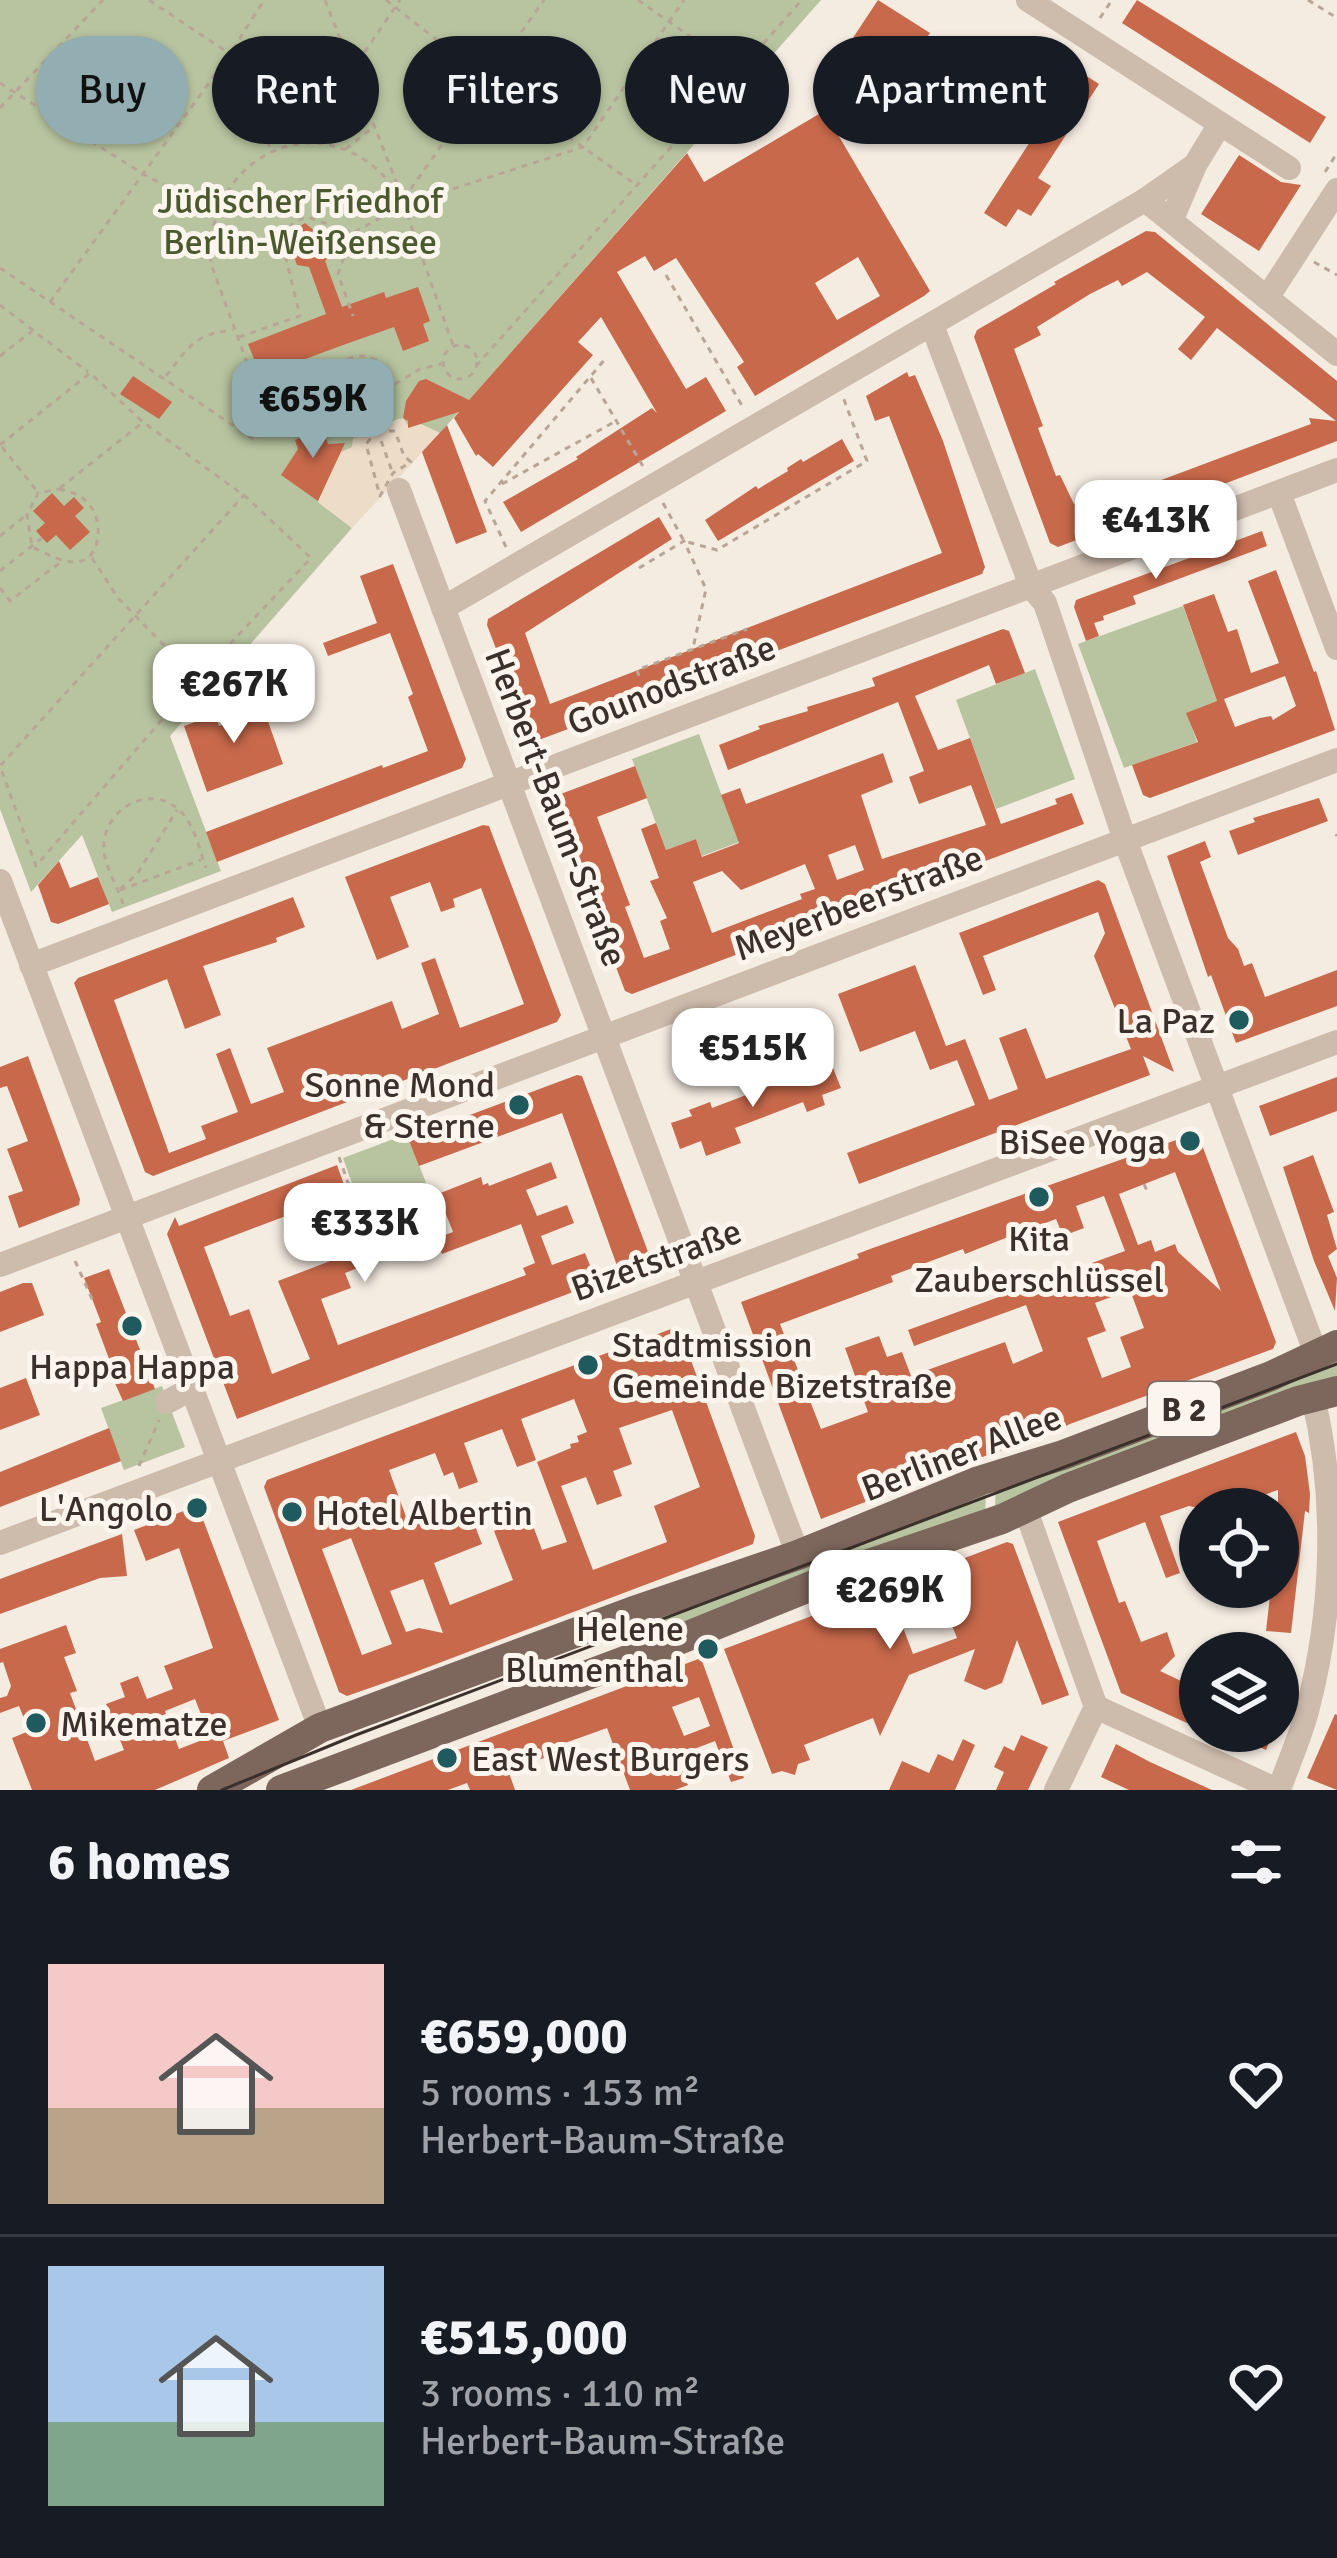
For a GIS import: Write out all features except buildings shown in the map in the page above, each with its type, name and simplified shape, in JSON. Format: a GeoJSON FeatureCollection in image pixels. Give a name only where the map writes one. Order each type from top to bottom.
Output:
{"type":"FeatureCollection","features":[{"type":"Feature","properties":{"kind":"main road","name":"Berliner Allee"},"geometry":{"type":"LineString","coordinates":[[219,1789],[320,1728],[798,1555],[979,1481],[1063,1455],[1270,1376],[1326,1350]]}},
{"type":"Feature","properties":{"kind":"main road","name":"Berliner Allee"},"geometry":{"type":"LineString","coordinates":[[281,1790],[659,1648],[789,1593],[1325,1394]]}},
{"type":"Feature","properties":{"kind":"street"},"geometry":{"type":"LineString","coordinates":[[1028,0],[1289,168]]}},
{"type":"Feature","properties":{"kind":"street"},"geometry":{"type":"LineString","coordinates":[[1172,219],[1195,165],[1220,124]]}},
{"type":"Feature","properties":{"kind":"street"},"geometry":{"type":"LineString","coordinates":[[443,608],[649,478],[833,382],[1145,200],[1195,165]]}},
{"type":"Feature","properties":{"kind":"street"},"geometry":{"type":"LineString","coordinates":[[1267,298],[1297,251],[1329,184]]}},
{"type":"Feature","properties":{"kind":"street"},"geometry":{"type":"LineString","coordinates":[[1145,200],[1337,354]]}},
{"type":"Feature","properties":{"kind":"street"},"geometry":{"type":"LineString","coordinates":[[932,325],[1031,586],[1044,600],[1216,1088],[1326,1350]]}},
{"type":"Feature","properties":{"kind":"street","name":"Gounodstraße"},"geometry":{"type":"LineString","coordinates":[[31,965],[1337,470]]}},
{"type":"Feature","properties":{"kind":"street","name":"Herbert-Baum-Straße"},"geometry":{"type":"LineString","coordinates":[[391,486],[510,783],[798,1555]]}},
{"type":"Feature","properties":{"kind":"street"},"geometry":{"type":"LineString","coordinates":[[1279,493],[1337,648]]}},
{"type":"Feature","properties":{"kind":"street","name":"Meyerbeerstraße"},"geometry":{"type":"LineString","coordinates":[[0,1265],[1337,760]]}},
{"type":"Feature","properties":{"kind":"street"},"geometry":{"type":"LineString","coordinates":[[2,893],[320,1728]]}},
{"type":"Feature","properties":{"kind":"street"},"geometry":{"type":"LineString","coordinates":[[199,901],[209,927]]}},
{"type":"Feature","properties":{"kind":"street","name":"Bizetstraße"},"geometry":{"type":"LineString","coordinates":[[0,1543],[1337,1042]]}},
{"type":"Feature","properties":{"kind":"street"},"geometry":{"type":"LineString","coordinates":[[167,1402],[191,1390]]}},
{"type":"Feature","properties":{"kind":"street"},"geometry":{"type":"LineString","coordinates":[[1096,1707],[1278,1790],[1307,1712],[1326,1600],[1332,1484],[1325,1394]]}},
{"type":"Feature","properties":{"kind":"street"},"geometry":{"type":"LineString","coordinates":[[1025,1508],[1096,1707],[1056,1790]]}},
{"type":"Feature","properties":{"kind":"path"},"geometry":{"type":"LineString","coordinates":[[0,108],[103,0]]}},
{"type":"Feature","properties":{"kind":"path"},"geometry":{"type":"LineString","coordinates":[[149,0],[212,42]]}},
{"type":"Feature","properties":{"kind":"path"},"geometry":{"type":"LineString","coordinates":[[241,36],[263,0]]}},
{"type":"Feature","properties":{"kind":"path"},"geometry":{"type":"LineString","coordinates":[[325,0],[338,36]]}},
{"type":"Feature","properties":{"kind":"path"},"geometry":{"type":"LineString","coordinates":[[386,0],[433,36]]}},
{"type":"Feature","properties":{"kind":"path"},"geometry":{"type":"LineString","coordinates":[[376,36],[400,0]]}},
{"type":"Feature","properties":{"kind":"path"},"geometry":{"type":"LineString","coordinates":[[519,36],[544,0]]}},
{"type":"Feature","properties":{"kind":"path"},"geometry":{"type":"LineString","coordinates":[[638,0],[689,36]]}},
{"type":"Feature","properties":{"kind":"path"},"geometry":{"type":"LineString","coordinates":[[353,316],[338,274],[353,233],[403,202],[583,148],[684,0]]}},
{"type":"Feature","properties":{"kind":"path"},"geometry":{"type":"LineString","coordinates":[[770,36],[802,0]]}},
{"type":"Feature","properties":{"kind":"path"},"geometry":{"type":"LineString","coordinates":[[1308,0],[1337,18]]}},
{"type":"Feature","properties":{"kind":"path"},"geometry":{"type":"LineString","coordinates":[[50,302],[212,79]]}},
{"type":"Feature","properties":{"kind":"path"},"geometry":{"type":"LineString","coordinates":[[0,83],[143,174],[214,211]]}},
{"type":"Feature","properties":{"kind":"path"},"geometry":{"type":"LineString","coordinates":[[269,144],[272,151]]}},
{"type":"Feature","properties":{"kind":"path"},"geometry":{"type":"LineString","coordinates":[[344,152],[353,144]]}},
{"type":"Feature","properties":{"kind":"path"},"geometry":{"type":"LineString","coordinates":[[379,144],[453,345]]}},
{"type":"Feature","properties":{"kind":"path"},"geometry":{"type":"LineString","coordinates":[[403,202],[443,144]]}},
{"type":"Feature","properties":{"kind":"path"},"geometry":{"type":"LineString","coordinates":[[577,144],[637,185]]}},
{"type":"Feature","properties":{"kind":"path"},"geometry":{"type":"LineString","coordinates":[[453,345],[442,364],[449,375],[462,379],[674,144]]}},
{"type":"Feature","properties":{"kind":"path"},"geometry":{"type":"LineString","coordinates":[[272,431],[211,264],[208,237],[214,211],[243,169],[272,151],[307,145],[344,152],[377,169],[403,202]]}},
{"type":"Feature","properties":{"kind":"path"},"geometry":{"type":"LineString","coordinates":[[1329,184],[1337,153]]}},
{"type":"Feature","properties":{"kind":"path"},"geometry":{"type":"LineString","coordinates":[[237,338],[300,316],[283,246],[288,226],[308,217],[353,233]]}},
{"type":"Feature","properties":{"kind":"path"},"geometry":{"type":"LineString","coordinates":[[1297,251],[1337,275]]}},
{"type":"Feature","properties":{"kind":"path"},"geometry":{"type":"LineString","coordinates":[[0,268],[253,439],[336,405]]}},
{"type":"Feature","properties":{"kind":"path"},"geometry":{"type":"LineString","coordinates":[[666,275],[745,411]]}},
{"type":"Feature","properties":{"kind":"path"},"geometry":{"type":"LineString","coordinates":[[0,305],[90,373],[143,422],[244,495],[311,558],[197,679],[36,866],[0,766],[244,495]]}},
{"type":"Feature","properties":{"kind":"path"},"geometry":{"type":"LineString","coordinates":[[165,378],[193,341],[211,332],[235,329]]}},
{"type":"Feature","properties":{"kind":"path"},"geometry":{"type":"LineString","coordinates":[[0,356],[33,330]]}},
{"type":"Feature","properties":{"kind":"path"},"geometry":{"type":"LineString","coordinates":[[453,345],[470,348],[476,366]]}},
{"type":"Feature","properties":{"kind":"path"},"geometry":{"type":"LineString","coordinates":[[357,356],[380,363],[392,386],[388,404],[372,417],[346,415],[331,395],[332,378],[342,363],[357,356]]}},
{"type":"Feature","properties":{"kind":"path"},"geometry":{"type":"LineString","coordinates":[[507,550],[485,501],[606,358]]}},
{"type":"Feature","properties":{"kind":"path"},"geometry":{"type":"LineString","coordinates":[[392,386],[420,369],[442,364]]}},
{"type":"Feature","properties":{"kind":"path"},"geometry":{"type":"LineString","coordinates":[[38,493],[0,444],[90,373]]}},
{"type":"Feature","properties":{"kind":"path"},"geometry":{"type":"LineString","coordinates":[[590,376],[706,589],[693,649]]}},
{"type":"Feature","properties":{"kind":"path"},"geometry":{"type":"LineString","coordinates":[[639,568],[684,542],[717,550],[867,461],[846,403],[833,382]]}},
{"type":"Feature","properties":{"kind":"path"},"geometry":{"type":"LineString","coordinates":[[362,388],[391,486]]}},
{"type":"Feature","properties":{"kind":"path"},"geometry":{"type":"LineString","coordinates":[[297,421],[300,429]]}},
{"type":"Feature","properties":{"kind":"path"},"geometry":{"type":"LineString","coordinates":[[497,488],[616,421]]}},
{"type":"Feature","properties":{"kind":"path"},"geometry":{"type":"LineString","coordinates":[[38,493],[59,488],[143,422]]}},
{"type":"Feature","properties":{"kind":"path"},"geometry":{"type":"LineString","coordinates":[[391,486],[366,444],[377,431],[395,431],[411,462]]}},
{"type":"Feature","properties":{"kind":"path"},"geometry":{"type":"LineString","coordinates":[[32,547],[63,560],[79,562],[91,556],[98,531],[92,507],[77,494],[59,488]]}},
{"type":"Feature","properties":{"kind":"path"},"geometry":{"type":"LineString","coordinates":[[0,536],[27,515],[38,493]]}},
{"type":"Feature","properties":{"kind":"path"},"geometry":{"type":"LineString","coordinates":[[27,515],[32,547]]}},
{"type":"Feature","properties":{"kind":"path"},"geometry":{"type":"LineString","coordinates":[[0,572],[42,538]]}},
{"type":"Feature","properties":{"kind":"path"},"geometry":{"type":"LineString","coordinates":[[91,556],[134,616],[197,679]]}},
{"type":"Feature","properties":{"kind":"path"},"geometry":{"type":"LineString","coordinates":[[0,588],[10,601],[63,560]]}},
{"type":"Feature","properties":{"kind":"path"},"geometry":{"type":"LineString","coordinates":[[639,676],[637,670],[747,629]]}},
{"type":"Feature","properties":{"kind":"path"},"geometry":{"type":"LineString","coordinates":[[125,910],[104,850],[107,827],[119,809],[142,799],[163,800],[178,809],[189,823],[206,868]]}},
{"type":"Feature","properties":{"kind":"path"},"geometry":{"type":"LineString","coordinates":[[118,890],[137,874],[178,809]]}},
{"type":"Feature","properties":{"kind":"path"},"geometry":{"type":"LineString","coordinates":[[118,890],[203,860]]}},
{"type":"Feature","properties":{"kind":"path"},"geometry":{"type":"LineString","coordinates":[[1127,1141],[1133,1155]]}},
{"type":"Feature","properties":{"kind":"path"},"geometry":{"type":"LineString","coordinates":[[338,1155],[368,1240]]}},
{"type":"Feature","properties":{"kind":"path"},"geometry":{"type":"LineString","coordinates":[[1144,1184],[1147,1191]]}},
{"type":"Feature","properties":{"kind":"path"},"geometry":{"type":"LineString","coordinates":[[67,1240],[93,1301]]}},
{"type":"Feature","properties":{"kind":"path"},"geometry":{"type":"LineString","coordinates":[[139,1467],[167,1402]]}},
{"type":"Feature","properties":{"kind":"green space","name":"Jüdischer Friedhof Berlin-Weißensee"},"geometry":{"type":"Polygon","coordinates":[[[0,0],[821,0],[789,36],[625,36],[625,144],[694,144],[440,433],[420,424],[408,428],[399,419],[358,434],[331,470],[318,502],[352,528],[170,736],[221,871],[112,912],[82,835],[31,892],[0,809],[0,0]]]}},
{"type":"Feature","properties":{"kind":"green space"},"geometry":{"type":"Polygon","coordinates":[[[1183,606],[1217,701],[1187,713],[1197,742],[1124,768],[1078,644],[1183,606]]]}},
{"type":"Feature","properties":{"kind":"green space"},"geometry":{"type":"Polygon","coordinates":[[[1035,669],[1075,779],[996,809],[956,700],[1035,669]]]}},
{"type":"Feature","properties":{"kind":"green space"},"geometry":{"type":"Polygon","coordinates":[[[699,734],[739,842],[702,856],[696,839],[666,850],[632,759],[699,734]]]}},
{"type":"Feature","properties":{"kind":"green space"},"geometry":{"type":"Polygon","coordinates":[[[407,1134],[446,1234],[373,1262],[367,1247],[373,1243],[343,1158],[407,1134]]]}},
{"type":"Feature","properties":{"kind":"green space"},"geometry":{"type":"Polygon","coordinates":[[[1337,1354],[1337,1383],[995,1507],[996,1483],[1337,1354]]]}},
{"type":"Feature","properties":{"kind":"green space"},"geometry":{"type":"Polygon","coordinates":[[[162,1386],[185,1447],[124,1470],[101,1408],[162,1386]]]}},
{"type":"Feature","properties":{"kind":"green space"},"geometry":{"type":"Polygon","coordinates":[[[986,1492],[985,1517],[649,1644],[639,1616],[986,1492]]]}},
{"type":"Feature","properties":{"kind":"shaded area"},"geometry":{"type":"Polygon","coordinates":[[[403,418],[409,427],[420,424],[440,433],[352,528],[318,502],[331,470],[341,452],[352,447],[353,438],[403,418]]]}},
{"type":"Feature","properties":{"kind":"tram line"},"geometry":{"type":"LineString","coordinates":[[222,1790],[1337,1364]]}},
{"type":"Feature","properties":{"kind":"place","name":"La Paz"},"geometry":{"type":"Point","coordinates":[1239,1020]}},
{"type":"Feature","properties":{"kind":"place","name":"Sonne Mond & Sterne"},"geometry":{"type":"Point","coordinates":[519,1105]}},
{"type":"Feature","properties":{"kind":"place","name":"BiSee Yoga"},"geometry":{"type":"Point","coordinates":[1190,1141]}},
{"type":"Feature","properties":{"kind":"place","name":"Kita Zauberschlüssel"},"geometry":{"type":"Point","coordinates":[1039,1197]}},
{"type":"Feature","properties":{"kind":"place","name":"Happa Happa"},"geometry":{"type":"Point","coordinates":[132,1326]}},
{"type":"Feature","properties":{"kind":"place","name":"Stadtmission Gemeinde Bizetstraße"},"geometry":{"type":"Point","coordinates":[588,1365]}},
{"type":"Feature","properties":{"kind":"place","name":"L'Angolo"},"geometry":{"type":"Point","coordinates":[197,1508]}},
{"type":"Feature","properties":{"kind":"place","name":"Hotel Albertin"},"geometry":{"type":"Point","coordinates":[292,1512]}},
{"type":"Feature","properties":{"kind":"place","name":"Helene Blumenthal"},"geometry":{"type":"Point","coordinates":[708,1649]}},
{"type":"Feature","properties":{"kind":"place","name":"Mikematze"},"geometry":{"type":"Point","coordinates":[36,1723]}},
{"type":"Feature","properties":{"kind":"place","name":"East West Burgers"},"geometry":{"type":"Point","coordinates":[447,1758]}}]}
